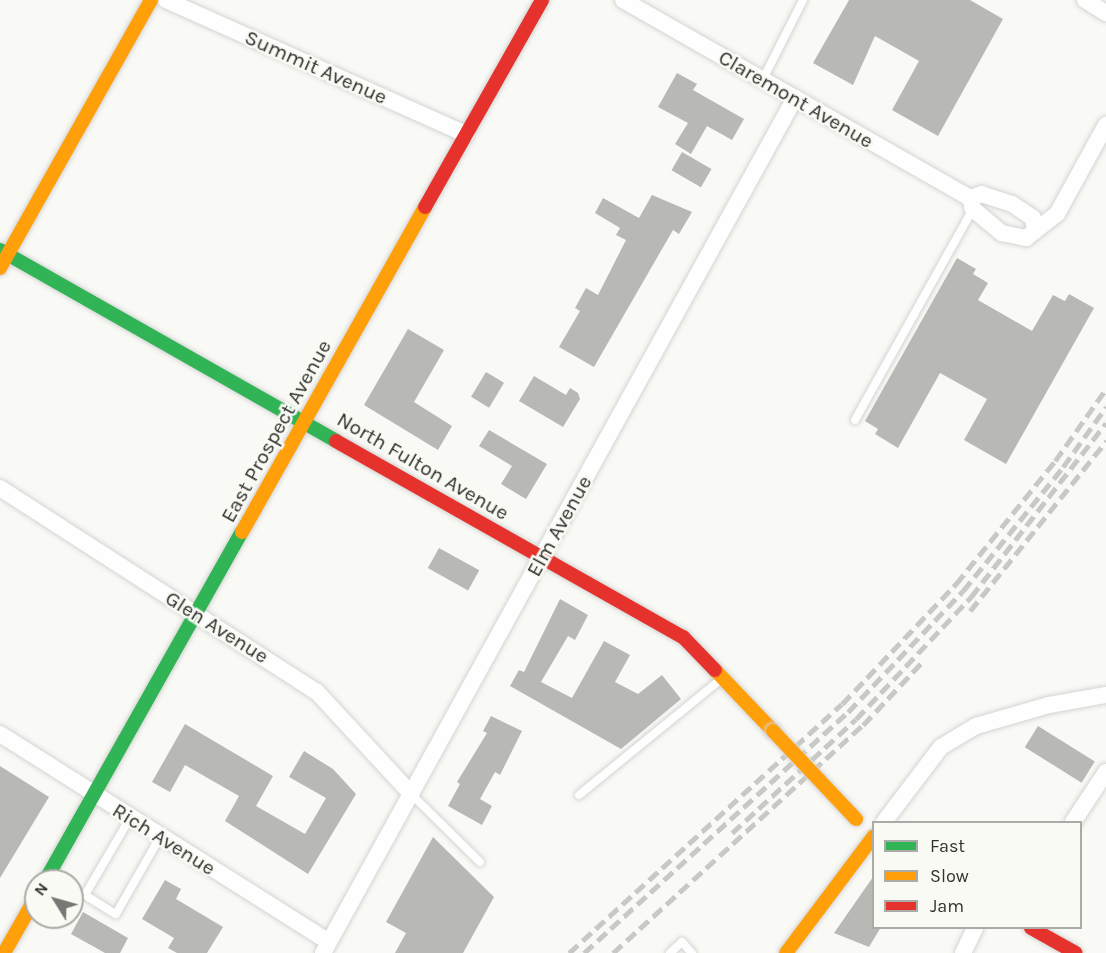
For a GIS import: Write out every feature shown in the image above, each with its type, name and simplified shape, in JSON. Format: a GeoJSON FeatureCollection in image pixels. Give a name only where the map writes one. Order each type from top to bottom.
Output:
{"type":"FeatureCollection","features":[{"type":"Feature","properties":{"kind":"street"},"geometry":{"type":"LineString","coordinates":[[0,268],[4,252],[151,0]]}},
{"type":"Feature","properties":{"kind":"street","name":"Summit Avenue"},"geometry":{"type":"LineString","coordinates":[[166,0],[466,134]]}},
{"type":"Feature","properties":{"kind":"street","name":"East Prospect Avenue"},"geometry":{"type":"LineString","coordinates":[[52,869],[542,0]]}},
{"type":"Feature","properties":{"kind":"street","name":"Claremont Avenue"},"geometry":{"type":"LineString","coordinates":[[623,0],[763,79],[972,203],[1012,238],[1026,238],[1035,231],[1033,218],[1012,204],[982,194],[972,203]]}},
{"type":"Feature","properties":{"kind":"street"},"geometry":{"type":"LineString","coordinates":[[1085,0],[1106,14]]}},
{"type":"Feature","properties":{"kind":"street","name":"Elm Avenue"},"geometry":{"type":"LineString","coordinates":[[326,947],[795,98]]}},
{"type":"Feature","properties":{"kind":"street"},"geometry":{"type":"LineString","coordinates":[[1035,231],[1057,214],[1106,125]]}},
{"type":"Feature","properties":{"kind":"street","name":"North Fulton Avenue"},"geometry":{"type":"LineString","coordinates":[[4,252],[682,637],[872,834]]}},
{"type":"Feature","properties":{"kind":"street","name":"Glen Avenue"},"geometry":{"type":"LineString","coordinates":[[0,488],[317,692],[411,794]]}},
{"type":"Feature","properties":{"kind":"street"},"geometry":{"type":"LineString","coordinates":[[885,821],[941,747],[976,726],[1050,705],[1106,695]]}},
{"type":"Feature","properties":{"kind":"street","name":"Rich Avenue"},"geometry":{"type":"LineString","coordinates":[[0,734],[326,947]]}},
{"type":"Feature","properties":{"kind":"street"},"geometry":{"type":"LineString","coordinates":[[1074,821],[1106,772]]}},
{"type":"Feature","properties":{"kind":"street"},"geometry":{"type":"LineString","coordinates":[[786,953],[872,836]]}},
{"type":"Feature","properties":{"kind":"street"},"geometry":{"type":"LineString","coordinates":[[4,953],[24,918]]}},
{"type":"Feature","properties":{"kind":"street"},"geometry":{"type":"LineString","coordinates":[[963,953],[974,929]]}},
{"type":"Feature","properties":{"kind":"street"},"geometry":{"type":"LineString","coordinates":[[1034,929],[1076,953]]}},
{"type":"Feature","properties":{"kind":"lane"},"geometry":{"type":"LineString","coordinates":[[763,79],[803,0]]}},
{"type":"Feature","properties":{"kind":"lane"},"geometry":{"type":"LineString","coordinates":[[855,420],[972,203]]}},
{"type":"Feature","properties":{"kind":"lane"},"geometry":{"type":"LineString","coordinates":[[579,795],[722,678]]}},
{"type":"Feature","properties":{"kind":"lane"},"geometry":{"type":"LineString","coordinates":[[411,794],[480,862]]}},
{"type":"Feature","properties":{"kind":"lane"},"geometry":{"type":"LineString","coordinates":[[130,818],[85,895],[116,914],[160,837]]}},
{"type":"Feature","properties":{"kind":"lane"},"geometry":{"type":"LineString","coordinates":[[670,953],[682,942],[692,953]]}},
{"type":"Feature","properties":{"kind":"building"},"geometry":{"type":"Polygon","coordinates":[[[849,0],[970,0],[1003,19],[938,136],[892,110],[919,61],[875,36],[853,85],[813,63],[849,0]]]}},
{"type":"Feature","properties":{"kind":"building"},"geometry":{"type":"Polygon","coordinates":[[[677,73],[697,84],[693,90],[744,119],[732,140],[707,126],[691,154],[675,144],[688,123],[658,107],[677,73]]]}},
{"type":"Feature","properties":{"kind":"building"},"geometry":{"type":"Polygon","coordinates":[[[682,152],[711,169],[701,187],[672,170],[682,152]]]}},
{"type":"Feature","properties":{"kind":"building"},"geometry":{"type":"Polygon","coordinates":[[[652,195],[692,212],[679,234],[673,230],[594,367],[559,347],[580,311],[575,308],[586,288],[598,295],[626,240],[616,235],[620,228],[595,213],[603,198],[639,218],[652,195]]]}},
{"type":"Feature","properties":{"kind":"building"},"geometry":{"type":"Polygon","coordinates":[[[957,258],[976,269],[973,274],[988,283],[978,300],[1032,331],[1053,295],[1065,301],[1069,294],[1094,308],[1006,464],[964,440],[987,399],[940,373],[898,448],[875,434],[878,429],[865,421],[957,258]]]}},
{"type":"Feature","properties":{"kind":"building"},"geometry":{"type":"Polygon","coordinates":[[[408,329],[444,350],[414,402],[452,426],[438,450],[364,405],[408,329]]]}},
{"type":"Feature","properties":{"kind":"building"},"geometry":{"type":"Polygon","coordinates":[[[486,372],[504,383],[489,408],[471,397],[486,372]]]}},
{"type":"Feature","properties":{"kind":"building"},"geometry":{"type":"Polygon","coordinates":[[[534,376],[566,395],[570,388],[578,393],[580,399],[563,427],[519,401],[534,376]]]}},
{"type":"Feature","properties":{"kind":"building"},"geometry":{"type":"Polygon","coordinates":[[[489,430],[547,464],[526,499],[501,484],[512,466],[479,446],[489,430]]]}},
{"type":"Feature","properties":{"kind":"building"},"geometry":{"type":"Polygon","coordinates":[[[439,548],[479,570],[468,590],[428,568],[439,548]]]}},
{"type":"Feature","properties":{"kind":"building"},"geometry":{"type":"Polygon","coordinates":[[[560,599],[588,615],[575,640],[568,636],[541,682],[572,698],[604,641],[630,655],[615,682],[638,694],[662,675],[681,699],[621,749],[510,686],[519,670],[524,672],[560,599]]]}},
{"type":"Feature","properties":{"kind":"building"},"geometry":{"type":"Polygon","coordinates":[[[491,716],[522,731],[500,775],[495,772],[480,799],[492,806],[482,825],[448,806],[460,784],[457,782],[487,733],[483,731],[491,716]]]}},
{"type":"Feature","properties":{"kind":"building"},"geometry":{"type":"Polygon","coordinates":[[[185,724],[273,776],[256,806],[305,834],[326,798],[289,777],[304,751],[333,769],[356,794],[308,874],[225,821],[239,796],[185,765],[170,792],[152,782],[185,724]]]}},
{"type":"Feature","properties":{"kind":"building"},"geometry":{"type":"Polygon","coordinates":[[[1038,726],[1095,762],[1082,783],[1025,747],[1038,726]]]}},
{"type":"Feature","properties":{"kind":"building"},"geometry":{"type":"Polygon","coordinates":[[[0,766],[49,797],[0,878],[0,766]]]}},
{"type":"Feature","properties":{"kind":"building"},"geometry":{"type":"Polygon","coordinates":[[[433,837],[494,897],[463,953],[395,953],[406,933],[386,922],[433,837]]]}},
{"type":"Feature","properties":{"kind":"building"},"geometry":{"type":"Polygon","coordinates":[[[872,878],[872,929],[880,929],[869,947],[834,933],[872,878]]]}},
{"type":"Feature","properties":{"kind":"building"},"geometry":{"type":"Polygon","coordinates":[[[165,880],[181,889],[176,899],[223,927],[207,953],[177,953],[168,948],[174,938],[142,919],[165,880]]]}},
{"type":"Feature","properties":{"kind":"building"},"geometry":{"type":"Polygon","coordinates":[[[84,913],[128,938],[120,953],[105,953],[71,934],[74,929],[84,929],[84,913]]]}},
{"type":"Feature","properties":{"kind":"railway"},"geometry":{"type":"LineString","coordinates":[[569,953],[842,704],[956,584],[1055,461],[1106,389]]}},
{"type":"Feature","properties":{"kind":"railway"},"geometry":{"type":"LineString","coordinates":[[584,953],[848,712],[963,591],[1063,467],[1106,407]]}},
{"type":"Feature","properties":{"kind":"railway"},"geometry":{"type":"LineString","coordinates":[[732,833],[856,719],[971,597],[1106,423]]}},
{"type":"Feature","properties":{"kind":"railway"},"geometry":{"type":"LineString","coordinates":[[970,611],[1106,441]]}},
{"type":"Feature","properties":{"kind":"railway"},"geometry":{"type":"LineString","coordinates":[[613,953],[863,725],[923,661]]}},
{"type":"Feature","properties":{"kind":"traffic: fast"},"geometry":{"type":"LineString","coordinates":[[0,250],[336,441]]}},
{"type":"Feature","properties":{"kind":"traffic: fast"},"geometry":{"type":"LineString","coordinates":[[52,869],[242,532]]}},
{"type":"Feature","properties":{"kind":"traffic: slow"},"geometry":{"type":"LineString","coordinates":[[0,268],[151,0]]}},
{"type":"Feature","properties":{"kind":"traffic: slow"},"geometry":{"type":"LineString","coordinates":[[242,532],[425,207]]}},
{"type":"Feature","properties":{"kind":"traffic: slow"},"geometry":{"type":"LineString","coordinates":[[715,670],[773,731]]}},
{"type":"Feature","properties":{"kind":"traffic: slow"},"geometry":{"type":"LineString","coordinates":[[773,731],[856,819]]}},
{"type":"Feature","properties":{"kind":"traffic: slow"},"geometry":{"type":"LineString","coordinates":[[786,953],[872,839]]}},
{"type":"Feature","properties":{"kind":"traffic: slow"},"geometry":{"type":"LineString","coordinates":[[4,953],[24,918]]}},
{"type":"Feature","properties":{"kind":"traffic: jam"},"geometry":{"type":"LineString","coordinates":[[425,207],[542,0]]}},
{"type":"Feature","properties":{"kind":"traffic: jam"},"geometry":{"type":"LineString","coordinates":[[336,441],[683,637],[715,670]]}},
{"type":"Feature","properties":{"kind":"traffic: jam"},"geometry":{"type":"LineString","coordinates":[[1033,929],[1076,953]]}}]}
